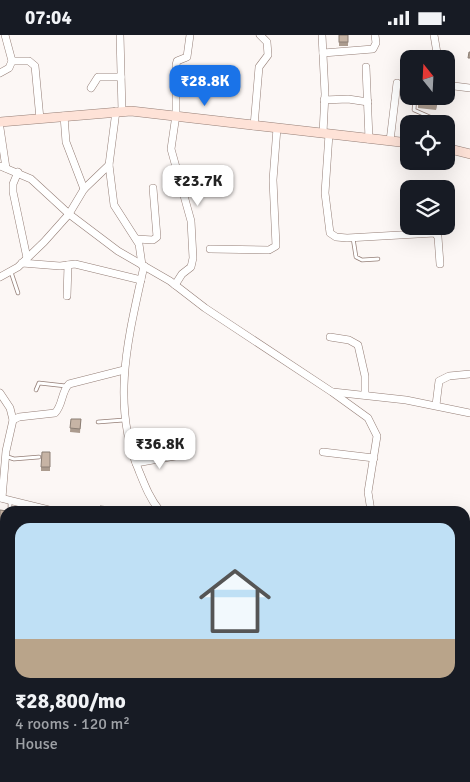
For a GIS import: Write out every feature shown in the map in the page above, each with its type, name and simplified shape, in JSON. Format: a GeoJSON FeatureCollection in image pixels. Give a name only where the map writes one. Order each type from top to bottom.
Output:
{"type":"FeatureCollection","features":[{"type":"Feature","properties":{"kind":"main road"},"geometry":{"type":"LineString","coordinates":[[0,122],[119,111],[176,115],[254,126],[400,142]]}},
{"type":"Feature","properties":{"kind":"main road"},"geometry":{"type":"LineString","coordinates":[[455,150],[470,154]]}},
{"type":"Feature","properties":{"kind":"street"},"geometry":{"type":"LineString","coordinates":[[0,73],[8,68],[12,61],[5,35]]}},
{"type":"Feature","properties":{"kind":"street"},"geometry":{"type":"LineString","coordinates":[[120,35],[121,77],[119,111],[109,165],[114,205],[137,239],[143,265],[124,370],[125,420],[136,463],[151,499],[156,506]]}},
{"type":"Feature","properties":{"kind":"street"},"geometry":{"type":"LineString","coordinates":[[175,285],[182,274],[191,267],[192,258],[191,221],[172,154],[176,115],[176,65],[177,61],[187,57],[190,35]]}},
{"type":"Feature","properties":{"kind":"street"},"geometry":{"type":"LineString","coordinates":[[254,126],[259,67],[268,55],[267,42],[260,35]]}},
{"type":"Feature","properties":{"kind":"street"},"geometry":{"type":"LineString","coordinates":[[322,35],[326,133],[325,193],[330,233],[336,237],[436,233],[440,264]]}},
{"type":"Feature","properties":{"kind":"street"},"geometry":{"type":"LineString","coordinates":[[323,53],[373,49],[376,43],[375,35]]}},
{"type":"Feature","properties":{"kind":"street"},"geometry":{"type":"LineString","coordinates":[[434,35],[436,50]]}},
{"type":"Feature","properties":{"kind":"street"},"geometry":{"type":"LineString","coordinates":[[12,61],[29,61],[35,66],[40,119]]}},
{"type":"Feature","properties":{"kind":"street"},"geometry":{"type":"LineString","coordinates":[[366,67],[370,139]]}},
{"type":"Feature","properties":{"kind":"street"},"geometry":{"type":"LineString","coordinates":[[91,88],[98,77],[121,77]]}},
{"type":"Feature","properties":{"kind":"street"},"geometry":{"type":"LineString","coordinates":[[390,141],[397,83]]}},
{"type":"Feature","properties":{"kind":"street"},"geometry":{"type":"LineString","coordinates":[[455,86],[470,89]]}},
{"type":"Feature","properties":{"kind":"street"},"geometry":{"type":"LineString","coordinates":[[324,100],[348,99],[368,101]]}},
{"type":"Feature","properties":{"kind":"street"},"geometry":{"type":"LineString","coordinates":[[64,116],[66,141],[84,189]]}},
{"type":"Feature","properties":{"kind":"street"},"geometry":{"type":"LineString","coordinates":[[0,128],[3,167],[18,172],[37,183],[69,214],[118,251],[175,285],[205,308],[363,413],[371,423],[377,436],[368,492],[370,506]]}},
{"type":"Feature","properties":{"kind":"street"},"geometry":{"type":"LineString","coordinates":[[210,249],[269,250],[276,246],[273,180],[277,128]]}},
{"type":"Feature","properties":{"kind":"street"},"geometry":{"type":"LineString","coordinates":[[0,277],[11,272],[24,261],[69,214],[84,189],[109,165]]}},
{"type":"Feature","properties":{"kind":"street"},"geometry":{"type":"LineString","coordinates":[[18,172],[13,184],[13,193],[24,261]]}},
{"type":"Feature","properties":{"kind":"street"},"geometry":{"type":"LineString","coordinates":[[137,239],[153,240],[157,237],[153,188]]}},
{"type":"Feature","properties":{"kind":"street"},"geometry":{"type":"LineString","coordinates":[[24,261],[79,265],[141,280]]}},
{"type":"Feature","properties":{"kind":"street"},"geometry":{"type":"LineString","coordinates":[[67,296],[68,265]]}},
{"type":"Feature","properties":{"kind":"street"},"geometry":{"type":"LineString","coordinates":[[330,337],[349,340],[358,345],[365,376],[365,395]]}},
{"type":"Feature","properties":{"kind":"street"},"geometry":{"type":"LineString","coordinates":[[13,420],[19,417],[55,413],[60,408],[66,386],[97,375],[124,370]]}},
{"type":"Feature","properties":{"kind":"street"},"geometry":{"type":"LineString","coordinates":[[436,405],[439,381],[449,376],[470,374]]}},
{"type":"Feature","properties":{"kind":"street"},"geometry":{"type":"LineString","coordinates":[[332,392],[436,405],[470,413]]}},
{"type":"Feature","properties":{"kind":"street"},"geometry":{"type":"LineString","coordinates":[[0,393],[9,406],[13,420],[2,455],[1,498],[33,506]]}},
{"type":"Feature","properties":{"kind":"street"},"geometry":{"type":"LineString","coordinates":[[0,407],[9,406]]}},
{"type":"Feature","properties":{"kind":"street"},"geometry":{"type":"LineString","coordinates":[[323,452],[374,458]]}},
{"type":"Feature","properties":{"kind":"street"},"geometry":{"type":"LineString","coordinates":[[136,463],[181,455]]}},
{"type":"Feature","properties":{"kind":"lane"},"geometry":{"type":"LineString","coordinates":[[414,105],[414,110],[425,115]]}},
{"type":"Feature","properties":{"kind":"lane"},"geometry":{"type":"LineString","coordinates":[[353,237],[356,257],[362,260],[378,259]]}},
{"type":"Feature","properties":{"kind":"lane"},"geometry":{"type":"LineString","coordinates":[[11,272],[18,293]]}},
{"type":"Feature","properties":{"kind":"lane"},"geometry":{"type":"LineString","coordinates":[[36,390],[37,384],[42,382],[66,386]]}},
{"type":"Feature","properties":{"kind":"lane"},"geometry":{"type":"LineString","coordinates":[[98,422],[125,420]]}},
{"type":"Feature","properties":{"kind":"lane"},"geometry":{"type":"LineString","coordinates":[[2,455],[14,459],[39,457]]}},
{"type":"Feature","properties":{"kind":"lane"},"geometry":{"type":"LineString","coordinates":[[10,500],[10,506]]}},
{"type":"Feature","properties":{"kind":"building"},"geometry":{"type":"Polygon","coordinates":[[[339,35],[348,35],[348,42],[339,42],[339,35]]]}},
{"type":"Feature","properties":{"kind":"building"},"geometry":{"type":"Polygon","coordinates":[[[71,419],[81,419],[80,429],[70,428],[71,419]]]}},
{"type":"Feature","properties":{"kind":"building"},"geometry":{"type":"Polygon","coordinates":[[[42,452],[50,452],[50,467],[41,467],[42,452]]]}}]}
